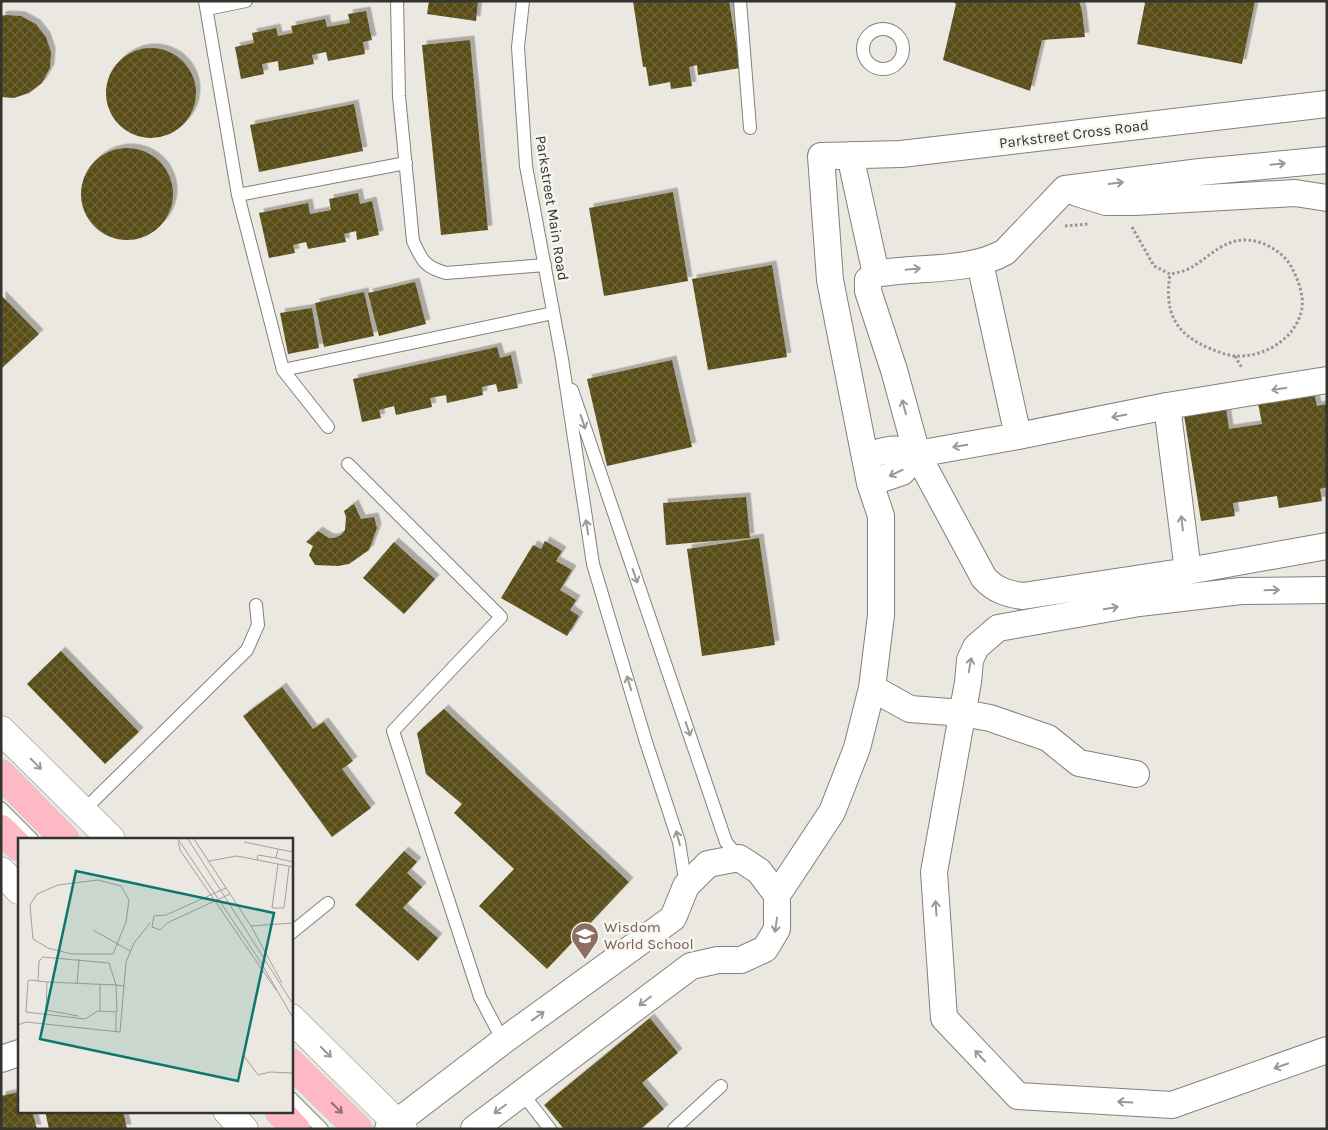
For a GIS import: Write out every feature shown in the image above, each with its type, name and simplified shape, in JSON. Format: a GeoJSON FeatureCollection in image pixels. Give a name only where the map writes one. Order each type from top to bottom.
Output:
{"type":"FeatureCollection","features":[{"type":"Feature","properties":{"kind":"main road"},"geometry":{"type":"LineString","coordinates":[[1,774],[64,838]]}},
{"type":"Feature","properties":{"kind":"main road"},"geometry":{"type":"LineString","coordinates":[[1,829],[18,846]]}},
{"type":"Feature","properties":{"kind":"main road"},"geometry":{"type":"LineString","coordinates":[[292,1064],[358,1129]]}},
{"type":"Feature","properties":{"kind":"main road"},"geometry":{"type":"LineString","coordinates":[[280,1112],[296,1129]]}},
{"type":"Feature","properties":{"kind":"street","name":"Parkstreet Cross Road"},"geometry":{"type":"LineString","coordinates":[[865,458],[830,280],[821,156],[901,154],[1327,104]]}},
{"type":"Feature","properties":{"kind":"street"},"geometry":{"type":"LineString","coordinates":[[850,155],[876,274]]}},
{"type":"Feature","properties":{"kind":"street"},"geometry":{"type":"LineString","coordinates":[[1327,160],[1200,172],[1066,190],[1005,252],[993,259],[980,263],[876,274],[868,280],[868,292],[894,370],[917,454],[984,578],[991,586],[1008,594],[1023,596],[1188,571],[1327,546]]}},
{"type":"Feature","properties":{"kind":"street"},"geometry":{"type":"LineString","coordinates":[[1066,190],[1106,202],[1295,193],[1327,198]]}},
{"type":"Feature","properties":{"kind":"street"},"geometry":{"type":"LineString","coordinates":[[980,263],[1018,436]]}},
{"type":"Feature","properties":{"kind":"street"},"geometry":{"type":"LineString","coordinates":[[474,1129],[691,966],[718,960],[741,960],[765,949],[777,929],[777,895],[832,812],[857,748],[872,688],[881,616],[881,516],[870,483],[865,458],[890,449],[904,450],[917,454],[1167,406],[1327,380]]}},
{"type":"Feature","properties":{"kind":"street"},"geometry":{"type":"LineString","coordinates":[[1167,406],[1188,571]]}},
{"type":"Feature","properties":{"kind":"street"},"geometry":{"type":"LineString","coordinates":[[870,483],[902,472],[917,454]]}},
{"type":"Feature","properties":{"kind":"street"},"geometry":{"type":"LineString","coordinates":[[1327,590],[1223,593],[1139,603],[998,628],[976,647],[970,660],[963,713],[934,872],[944,1018],[1018,1096],[1172,1105],[1327,1050]]}},
{"type":"Feature","properties":{"kind":"street"},"geometry":{"type":"LineString","coordinates":[[872,688],[910,709],[963,713],[990,718],[1048,738],[1079,763],[1136,774]]}},
{"type":"Feature","properties":{"kind":"street"},"geometry":{"type":"LineString","coordinates":[[1,730],[110,838]]}},
{"type":"Feature","properties":{"kind":"street"},"geometry":{"type":"LineString","coordinates":[[292,1019],[396,1127],[504,1041],[672,918],[686,886],[708,864],[739,858],[760,871],[777,895]]}},
{"type":"Feature","properties":{"kind":"street"},"geometry":{"type":"LineString","coordinates":[[1,871],[18,889]]}},
{"type":"Feature","properties":{"kind":"street"},"geometry":{"type":"LineString","coordinates":[[1,1059],[18,1053]]}},
{"type":"Feature","properties":{"kind":"street"},"geometry":{"type":"LineString","coordinates":[[227,1112],[244,1129]]}},
{"type":"Feature","properties":{"kind":"lane"},"geometry":{"type":"LineString","coordinates":[[246,1],[206,5],[238,195],[283,370],[328,427]]}},
{"type":"Feature","properties":{"kind":"lane"},"geometry":{"type":"LineString","coordinates":[[397,1],[399,96],[413,241],[421,259],[432,269],[446,273],[544,265]]}},
{"type":"Feature","properties":{"kind":"lane","name":"Parkstreet Main Road"},"geometry":{"type":"LineString","coordinates":[[523,1],[518,47],[526,166],[562,359]]}},
{"type":"Feature","properties":{"kind":"lane"},"geometry":{"type":"LineString","coordinates":[[740,1],[750,128]]}},
{"type":"Feature","properties":{"kind":"lane"},"geometry":{"type":"LineString","coordinates":[[238,195],[406,163]]}},
{"type":"Feature","properties":{"kind":"lane"},"geometry":{"type":"LineString","coordinates":[[283,370],[553,313]]}},
{"type":"Feature","properties":{"kind":"lane"},"geometry":{"type":"LineString","coordinates":[[562,359],[726,842],[739,858]]}},
{"type":"Feature","properties":{"kind":"lane"},"geometry":{"type":"LineString","coordinates":[[562,359],[593,564],[646,742],[679,842],[686,886]]}},
{"type":"Feature","properties":{"kind":"lane"},"geometry":{"type":"LineString","coordinates":[[348,464],[501,617],[393,731],[480,997],[504,1041]]}},
{"type":"Feature","properties":{"kind":"lane"},"geometry":{"type":"LineString","coordinates":[[83,811],[247,650],[258,624],[256,605]]}},
{"type":"Feature","properties":{"kind":"lane"},"geometry":{"type":"LineString","coordinates":[[1,808],[31,838]]}},
{"type":"Feature","properties":{"kind":"lane"},"geometry":{"type":"LineString","coordinates":[[292,932],[328,903]]}},
{"type":"Feature","properties":{"kind":"lane"},"geometry":{"type":"LineString","coordinates":[[674,1129],[721,1086]]}},
{"type":"Feature","properties":{"kind":"lane"},"geometry":{"type":"LineString","coordinates":[[522,1093],[550,1129]]}},
{"type":"Feature","properties":{"kind":"lane"},"geometry":{"type":"LineString","coordinates":[[292,1099],[322,1129]]}},
{"type":"Feature","properties":{"kind":"path"},"geometry":{"type":"LineString","coordinates":[[1062,226],[1092,224]]}},
{"type":"Feature","properties":{"kind":"path"},"geometry":{"type":"LineString","coordinates":[[1126,224],[1131,226],[1138,236],[1154,266],[1170,274],[1192,268],[1217,249],[1232,242],[1245,240],[1257,242],[1279,253],[1290,265],[1298,282],[1302,309],[1296,323],[1279,344],[1267,350],[1235,356],[1204,346],[1181,331],[1175,322],[1170,307],[1168,289],[1170,274]]}},
{"type":"Feature","properties":{"kind":"building"},"geometry":{"type":"Polygon","coordinates":[[[429,1],[478,1],[476,21],[427,14],[429,1]]]}},
{"type":"Feature","properties":{"kind":"building"},"geometry":{"type":"Polygon","coordinates":[[[633,1],[729,1],[740,68],[698,75],[697,65],[689,67],[692,86],[671,89],[670,82],[649,86],[646,67],[643,67],[633,1]]]}},
{"type":"Feature","properties":{"kind":"building"},"geometry":{"type":"Polygon","coordinates":[[[952,1],[1079,1],[1085,37],[1042,40],[1030,91],[943,60],[956,4],[952,1]]]}},
{"type":"Feature","properties":{"kind":"building"},"geometry":{"type":"Polygon","coordinates":[[[1143,1],[1255,1],[1242,64],[1137,44],[1145,3],[1143,1]]]}},
{"type":"Feature","properties":{"kind":"building"},"geometry":{"type":"Polygon","coordinates":[[[366,11],[372,40],[363,42],[365,54],[328,61],[326,52],[312,55],[314,64],[279,71],[278,61],[262,64],[264,74],[241,79],[235,47],[254,43],[252,33],[276,28],[278,36],[293,33],[291,26],[325,19],[327,27],[350,23],[348,14],[366,11]]]}},
{"type":"Feature","properties":{"kind":"building"},"geometry":{"type":"Polygon","coordinates":[[[1,16],[21,16],[36,24],[46,37],[51,52],[50,68],[42,83],[29,93],[14,98],[1,97],[1,16]]]}},
{"type":"Feature","properties":{"kind":"building"},"geometry":{"type":"Polygon","coordinates":[[[470,40],[488,230],[441,235],[422,45],[470,40]]]}},
{"type":"Feature","properties":{"kind":"building"},"geometry":{"type":"Polygon","coordinates":[[[151,48],[168,51],[183,61],[193,76],[196,93],[193,110],[183,125],[168,135],[151,138],[134,135],[119,125],[109,110],[106,93],[109,76],[119,61],[134,51],[151,48]]]}},
{"type":"Feature","properties":{"kind":"building"},"geometry":{"type":"Polygon","coordinates":[[[354,104],[363,151],[259,172],[250,125],[354,104]]]}},
{"type":"Feature","properties":{"kind":"building"},"geometry":{"type":"Polygon","coordinates":[[[127,148],[145,151],[160,161],[170,176],[173,194],[170,212],[160,227],[145,237],[127,240],[109,237],[94,227],[84,212],[81,194],[84,176],[94,161],[109,151],[127,148]]]}},
{"type":"Feature","properties":{"kind":"building"},"geometry":{"type":"Polygon","coordinates":[[[673,192],[688,281],[604,296],[589,208],[673,192]]]}},
{"type":"Feature","properties":{"kind":"building"},"geometry":{"type":"Polygon","coordinates":[[[358,193],[360,204],[372,201],[379,235],[357,240],[356,231],[344,234],[346,242],[308,249],[306,242],[293,245],[295,253],[269,258],[259,213],[308,203],[310,214],[331,210],[329,199],[358,193]]]}},
{"type":"Feature","properties":{"kind":"building"},"geometry":{"type":"Polygon","coordinates":[[[772,265],[787,357],[708,370],[692,279],[772,265]]]}},
{"type":"Feature","properties":{"kind":"building"},"geometry":{"type":"Polygon","coordinates":[[[415,282],[426,324],[379,336],[368,293],[415,282]]]}},
{"type":"Feature","properties":{"kind":"building"},"geometry":{"type":"Polygon","coordinates":[[[364,292],[374,336],[324,347],[315,303],[364,292]]]}},
{"type":"Feature","properties":{"kind":"building"},"geometry":{"type":"Polygon","coordinates":[[[1,295],[39,334],[1,369],[1,295]]]}},
{"type":"Feature","properties":{"kind":"building"},"geometry":{"type":"Polygon","coordinates":[[[312,308],[319,348],[288,354],[280,313],[312,308]]]}},
{"type":"Feature","properties":{"kind":"building"},"geometry":{"type":"Polygon","coordinates":[[[497,347],[500,358],[511,355],[518,388],[498,392],[496,384],[482,387],[483,395],[447,403],[446,395],[430,398],[432,407],[396,415],[394,406],[379,410],[381,418],[362,422],[353,379],[497,347]]]}},
{"type":"Feature","properties":{"kind":"building"},"geometry":{"type":"Polygon","coordinates":[[[672,360],[692,447],[607,466],[587,379],[672,360]]]}},
{"type":"Feature","properties":{"kind":"building"},"geometry":{"type":"Polygon","coordinates":[[[1314,393],[1317,406],[1327,404],[1327,487],[1320,489],[1322,501],[1279,508],[1277,496],[1233,503],[1235,516],[1201,521],[1184,415],[1226,408],[1229,429],[1262,424],[1258,403],[1314,393]]]}},
{"type":"Feature","properties":{"kind":"building"},"geometry":{"type":"Polygon","coordinates":[[[746,497],[750,538],[666,545],[663,503],[746,497]]]}},
{"type":"Feature","properties":{"kind":"building"},"geometry":{"type":"Polygon","coordinates":[[[354,504],[361,519],[374,517],[377,528],[369,550],[349,564],[338,566],[315,565],[309,555],[313,546],[306,542],[318,531],[329,538],[341,535],[345,530],[346,517],[344,511],[354,504]]]}},
{"type":"Feature","properties":{"kind":"building"},"geometry":{"type":"Polygon","coordinates":[[[759,538],[775,645],[702,656],[687,549],[759,538]]]}},
{"type":"Feature","properties":{"kind":"building"},"geometry":{"type":"Polygon","coordinates":[[[545,541],[562,551],[556,561],[572,570],[560,590],[576,600],[570,610],[579,616],[567,636],[501,598],[533,545],[541,549],[545,541]]]}},
{"type":"Feature","properties":{"kind":"building"},"geometry":{"type":"Polygon","coordinates":[[[394,542],[435,579],[404,614],[363,578],[394,542]]]}},
{"type":"Feature","properties":{"kind":"building"},"geometry":{"type":"Polygon","coordinates":[[[61,651],[139,732],[105,764],[27,684],[61,651]]]}},
{"type":"Feature","properties":{"kind":"building"},"geometry":{"type":"Polygon","coordinates":[[[282,687],[313,729],[324,722],[353,761],[342,769],[371,808],[332,837],[243,716],[282,687]]]}},
{"type":"Feature","properties":{"kind":"building"},"geometry":{"type":"Polygon","coordinates":[[[444,709],[629,882],[547,969],[479,906],[514,869],[454,813],[462,804],[426,774],[417,733],[444,709]]]}},
{"type":"Feature","properties":{"kind":"building"},"geometry":{"type":"Polygon","coordinates":[[[404,851],[417,862],[407,873],[422,887],[403,908],[438,938],[418,961],[355,905],[404,851]]]}},
{"type":"Feature","properties":{"kind":"building"},"geometry":{"type":"Polygon","coordinates":[[[650,1018],[678,1053],[642,1083],[664,1109],[641,1129],[564,1129],[544,1105],[650,1018]]]}},
{"type":"Feature","properties":{"kind":"building"},"geometry":{"type":"Polygon","coordinates":[[[18,1092],[18,1112],[32,1112],[37,1129],[1,1129],[1,1096],[18,1092]]]}},
{"type":"Feature","properties":{"kind":"building"},"geometry":{"type":"Polygon","coordinates":[[[45,1112],[123,1112],[127,1129],[49,1129],[45,1112]]]}},
{"type":"Feature","properties":{"kind":"place","name":"Wisdom World School"},"geometry":{"type":"Point","coordinates":[585,960]}}]}
